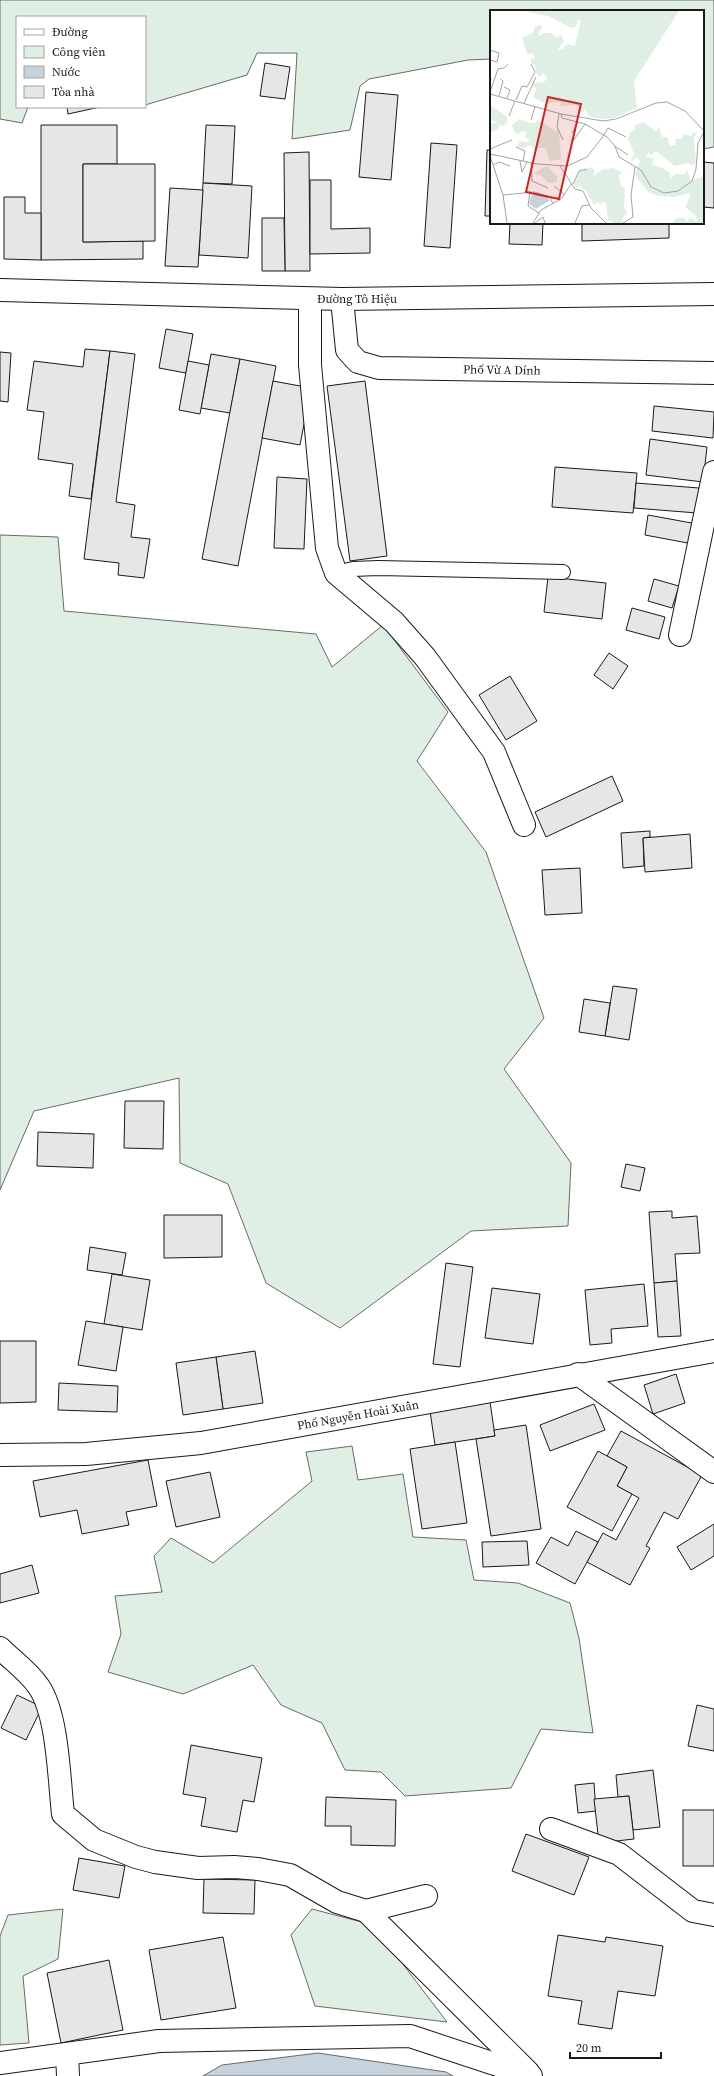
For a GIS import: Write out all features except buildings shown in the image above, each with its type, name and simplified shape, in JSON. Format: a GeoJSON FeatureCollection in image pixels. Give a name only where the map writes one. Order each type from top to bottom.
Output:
{"type":"FeatureCollection","features":[{"type":"Feature","properties":{"kind":"main road","name":"Đường Tô Hiệu"},"geometry":{"type":"LineString","coordinates":[[0,290],[310,299],[714,294]]}},
{"type":"Feature","properties":{"kind":"main road"},"geometry":{"type":"LineString","coordinates":[[310,299],[310,373],[327,548],[336,573],[394,622],[425,658],[494,752],[524,825]]}},
{"type":"Feature","properties":{"kind":"main road","name":"Phố Vừ A Dính"},"geometry":{"type":"LineString","coordinates":[[342,299],[347,350],[358,362],[379,368],[714,373]]}},
{"type":"Feature","properties":{"kind":"main road"},"geometry":{"type":"LineString","coordinates":[[680,635],[714,472]]}},
{"type":"Feature","properties":{"kind":"main road","name":"Phố Nguyễn Hoài Xuân"},"geometry":{"type":"LineString","coordinates":[[0,1455],[86,1454],[201,1443],[578,1374],[714,1351]]}},
{"type":"Feature","properties":{"kind":"main road"},"geometry":{"type":"LineString","coordinates":[[578,1374],[714,1472]]}},
{"type":"Feature","properties":{"kind":"main road"},"geometry":{"type":"LineString","coordinates":[[0,1648],[11,1659],[25,1669],[40,1688],[48,1707],[54,1730],[63,1814],[94,1840],[155,1862],[198,1868],[234,1867],[258,1869],[290,1875],[337,1902],[366,1911],[531,2075]]}},
{"type":"Feature","properties":{"kind":"main road"},"geometry":{"type":"LineString","coordinates":[[551,1829],[619,1854],[693,1911],[714,1915]]}},
{"type":"Feature","properties":{"kind":"main road"},"geometry":{"type":"LineString","coordinates":[[366,1911],[426,1896]]}},
{"type":"Feature","properties":{"kind":"main road"},"geometry":{"type":"LineString","coordinates":[[0,2063],[158,2041],[410,2036],[531,2075]]}},
{"type":"Feature","properties":{"kind":"main road"},"geometry":{"type":"LineString","coordinates":[[67,2054],[68,2076]]}},
{"type":"Feature","properties":{"kind":"lane"},"geometry":{"type":"LineString","coordinates":[[336,573],[353,569],[378,568],[563,572]]}},
{"type":"Feature","properties":{"kind":"green space"},"geometry":{"type":"Polygon","coordinates":[[[0,0],[714,0],[714,147],[704,149],[704,10],[490,10],[490,59],[468,60],[369,79],[360,86],[350,130],[292,139],[297,53],[257,53],[247,75],[146,105],[146,16],[16,16],[16,108],[28,108],[22,123],[0,119],[0,0]]]}},
{"type":"Feature","properties":{"kind":"green space"},"geometry":{"type":"Polygon","coordinates":[[[0,535],[58,537],[64,611],[316,634],[332,667],[383,625],[448,712],[417,761],[486,852],[544,1018],[504,1069],[571,1163],[568,1226],[471,1231],[340,1328],[266,1283],[228,1184],[180,1163],[179,1078],[34,1111],[0,1190],[0,535]]]}},
{"type":"Feature","properties":{"kind":"green space"},"geometry":{"type":"Polygon","coordinates":[[[352,1446],[358,1480],[403,1474],[413,1537],[466,1540],[474,1580],[518,1583],[570,1603],[579,1638],[593,1733],[541,1729],[511,1788],[405,1796],[381,1772],[345,1770],[322,1723],[281,1705],[253,1665],[183,1694],[108,1672],[121,1634],[115,1596],[162,1592],[154,1556],[171,1538],[213,1563],[312,1481],[306,1452],[352,1446]]]}},
{"type":"Feature","properties":{"kind":"green space"},"geometry":{"type":"Polygon","coordinates":[[[63,1909],[58,1959],[23,1976],[29,2043],[0,2045],[0,1936],[8,1915],[63,1909]]]}},
{"type":"Feature","properties":{"kind":"green space"},"geometry":{"type":"Polygon","coordinates":[[[312,1909],[373,1925],[447,2022],[315,2006],[291,1935],[312,1909]]]}},
{"type":"Feature","properties":{"kind":"water"},"geometry":{"type":"Polygon","coordinates":[[[318,2053],[446,2072],[453,2076],[203,2076],[222,2065],[318,2053]]]}}]}
